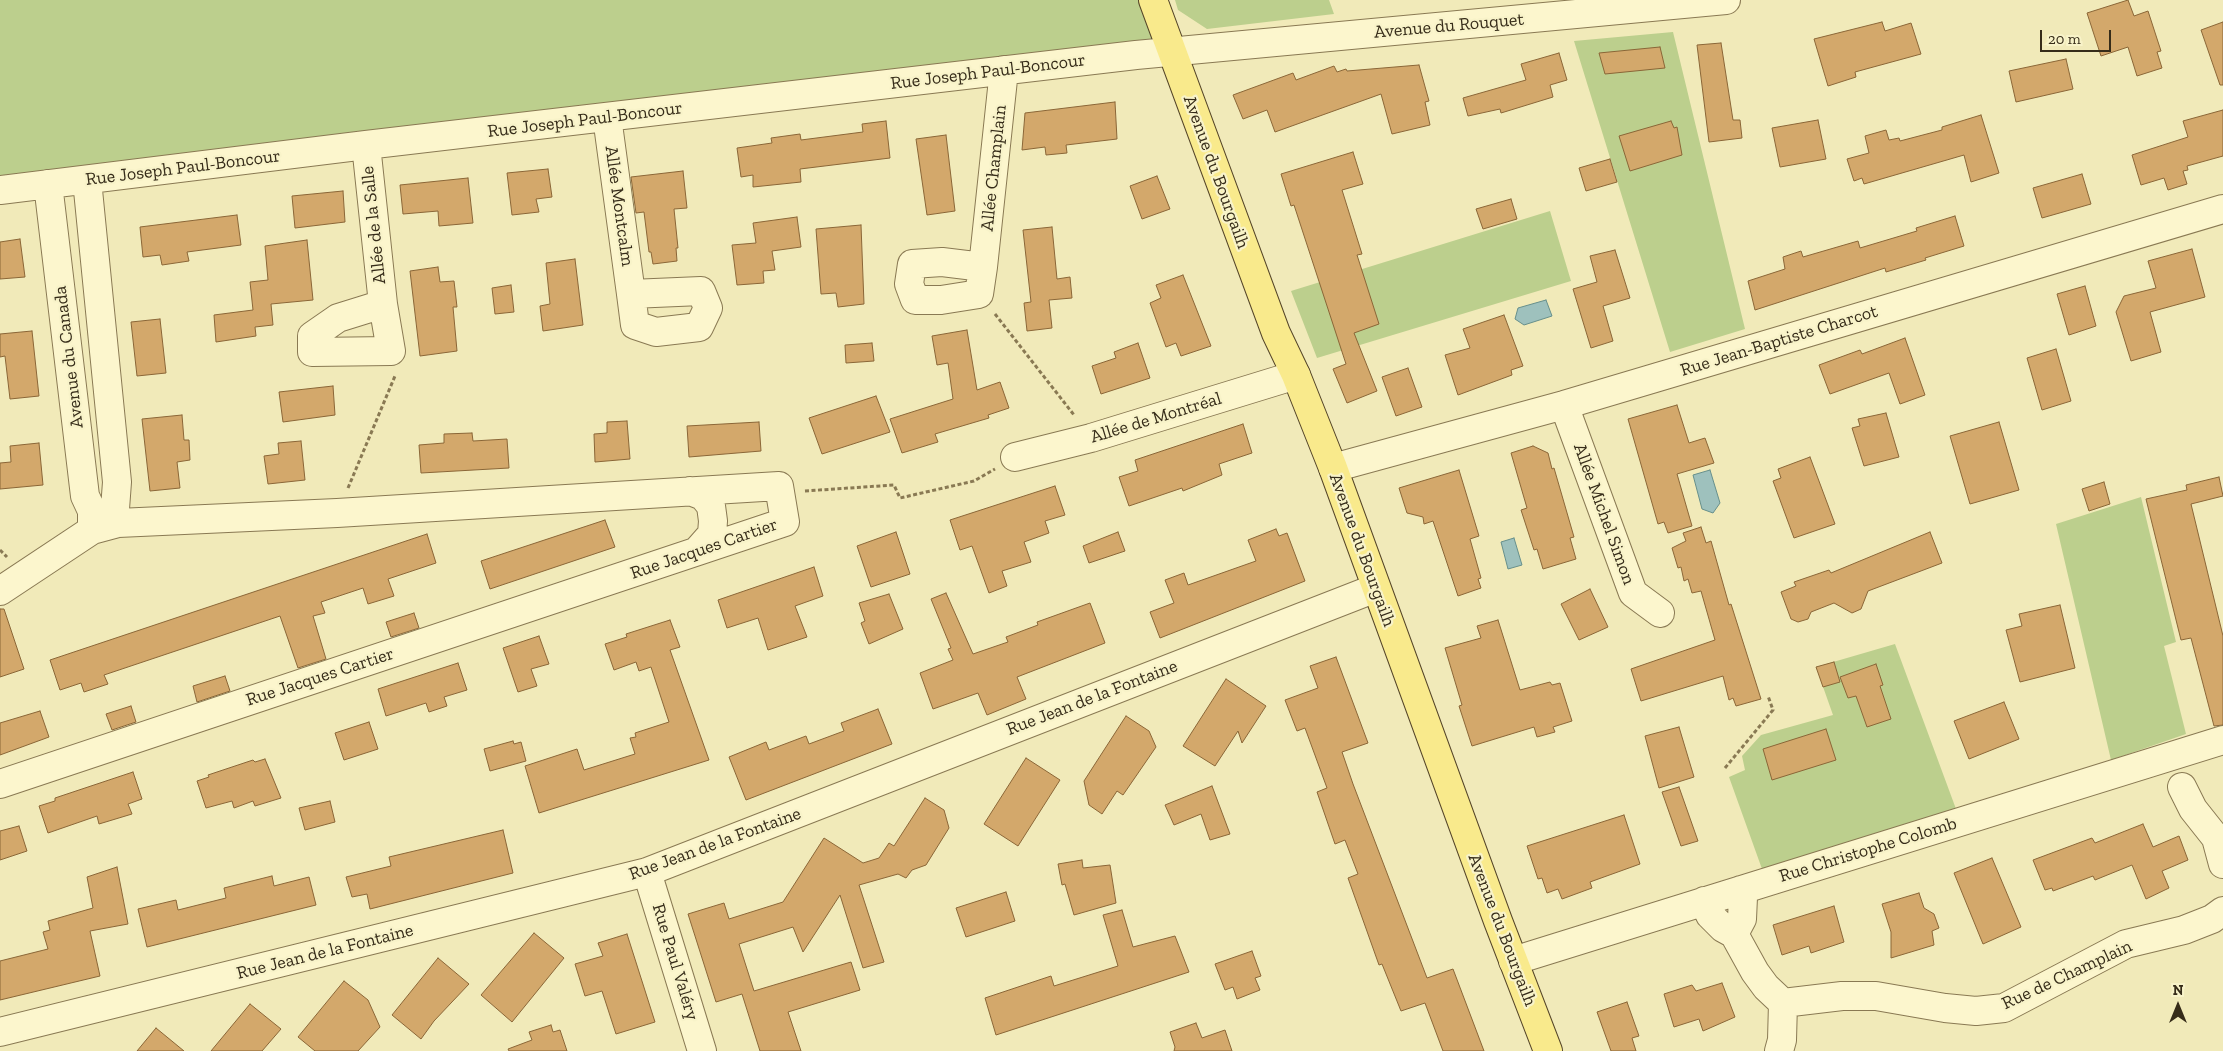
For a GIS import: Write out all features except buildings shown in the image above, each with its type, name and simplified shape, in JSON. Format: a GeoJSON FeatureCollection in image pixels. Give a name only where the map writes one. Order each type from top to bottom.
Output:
{"type":"FeatureCollection","features":[{"type":"Feature","properties":{"kind":"main road","name":"Avenue du Bourgailh"},"geometry":{"type":"LineString","coordinates":[[1154,0],[1171,51],[1276,333],[1296,375],[1333,468],[1513,961],[1548,1051]]}},
{"type":"Feature","properties":{"kind":"street","name":"Avenue du Rouquet"},"geometry":{"type":"LineString","coordinates":[[1171,51],[1726,0]]}},
{"type":"Feature","properties":{"kind":"street","name":"Rue Joseph Paul-Boncour"},"geometry":{"type":"LineString","coordinates":[[0,190],[366,145],[1171,51]]}},
{"type":"Feature","properties":{"kind":"street","name":"Allée Champlain"},"geometry":{"type":"LineString","coordinates":[[979,294],[1004,70]]}},
{"type":"Feature","properties":{"kind":"street","name":"Allée Montcalm"},"geometry":{"type":"LineString","coordinates":[[607,117],[631,294]]}},
{"type":"Feature","properties":{"kind":"street","name":"Allée de la Salle"},"geometry":{"type":"LineString","coordinates":[[366,145],[383,304],[391,350],[312,352],[312,336],[318,331],[338,318],[383,304]]}},
{"type":"Feature","properties":{"kind":"street","name":"Avenue du Canada"},"geometry":{"type":"LineString","coordinates":[[87,180],[118,482],[116,509],[118,523]]}},
{"type":"Feature","properties":{"kind":"street","name":"Avenue du Canada"},"geometry":{"type":"LineString","coordinates":[[48,184],[85,496],[92,511],[92,530]]}},
{"type":"Feature","properties":{"kind":"street","name":"Rue Jean-Baptiste Charcot"},"geometry":{"type":"LineString","coordinates":[[1333,468],[1564,404],[2223,210]]}},
{"type":"Feature","properties":{"kind":"street"},"geometry":{"type":"LineString","coordinates":[[979,294],[940,300],[915,300],[909,284],[912,264],[942,262],[983,267]]}},
{"type":"Feature","properties":{"kind":"street","name":"Allée de Montréal"},"geometry":{"type":"LineString","coordinates":[[1016,457],[1091,438],[1296,375]]}},
{"type":"Feature","properties":{"kind":"street","name":"Allée Michel Simon"},"geometry":{"type":"LineString","coordinates":[[1564,404],[1633,593],[1660,613]]}},
{"type":"Feature","properties":{"kind":"street","name":"Rue Jacques Cartier"},"geometry":{"type":"LineString","coordinates":[[0,591],[92,530],[118,523],[337,513],[779,486],[785,522],[0,784]]}},
{"type":"Feature","properties":{"kind":"street"},"geometry":{"type":"LineString","coordinates":[[690,491],[703,496],[711,506],[713,520],[712,534],[697,552]]}},
{"type":"Feature","properties":{"kind":"street","name":"Rue Jean de la Fontaine"},"geometry":{"type":"LineString","coordinates":[[0,1032],[647,872],[1376,588]]}},
{"type":"Feature","properties":{"kind":"street","name":"Rue Christophe Colomb"},"geometry":{"type":"LineString","coordinates":[[1513,961],[2223,740]]}},
{"type":"Feature","properties":{"kind":"street"},"geometry":{"type":"LineString","coordinates":[[2182,787],[2189,772],[2186,751]]}},
{"type":"Feature","properties":{"kind":"street"},"geometry":{"type":"LineString","coordinates":[[2153,762],[2162,780],[2170,785],[2182,787]]}},
{"type":"Feature","properties":{"kind":"street"},"geometry":{"type":"LineString","coordinates":[[2182,787],[2193,809],[2216,838],[2223,864]]}},
{"type":"Feature","properties":{"kind":"street","name":"Rue Paul Valéry"},"geometry":{"type":"LineString","coordinates":[[647,872],[702,1051]]}},
{"type":"Feature","properties":{"kind":"street"},"geometry":{"type":"LineString","coordinates":[[1734,934],[1742,919],[1743,897],[1741,890]]}},
{"type":"Feature","properties":{"kind":"street"},"geometry":{"type":"LineString","coordinates":[[1704,902],[1710,915],[1723,928],[1734,934],[1755,972],[1766,987],[1784,1003],[1782,1040],[1779,1051]]}},
{"type":"Feature","properties":{"kind":"street","name":"Rue de Champlain"},"geometry":{"type":"LineString","coordinates":[[1784,1003],[1842,996],[1876,996],[1976,1011],[2004,1008],[2126,944],[2184,930],[2212,919],[2223,911]]}},
{"type":"Feature","properties":{"kind":"path"},"geometry":{"type":"LineString","coordinates":[[979,294],[1091,438]]}},
{"type":"Feature","properties":{"kind":"path"},"geometry":{"type":"LineString","coordinates":[[337,513],[394,376],[391,350]]}},
{"type":"Feature","properties":{"kind":"path"},"geometry":{"type":"LineString","coordinates":[[780,493],[894,485],[900,498],[974,481],[1016,457]]}},
{"type":"Feature","properties":{"kind":"path"},"geometry":{"type":"LineString","coordinates":[[1726,768],[1773,710],[1768,696]]}},
{"type":"Feature","properties":{"kind":"green space"},"geometry":{"type":"Polygon","coordinates":[[[0,0],[1153,0],[1171,51],[0,190],[0,0]]]}},
{"type":"Feature","properties":{"kind":"green space"},"geometry":{"type":"Polygon","coordinates":[[[1175,0],[1329,0],[1334,14],[1207,29],[1178,10],[1175,0]]]}},
{"type":"Feature","properties":{"kind":"green space"},"geometry":{"type":"Polygon","coordinates":[[[1673,32],[1745,329],[1670,352],[1574,41],[1673,32]]]}},
{"type":"Feature","properties":{"kind":"green space"},"geometry":{"type":"Polygon","coordinates":[[[1550,211],[1571,281],[1317,358],[1291,291],[1550,211]]]}},
{"type":"Feature","properties":{"kind":"green space"},"geometry":{"type":"Polygon","coordinates":[[[2141,497],[2176,642],[2164,646],[2186,734],[2111,760],[2056,524],[2141,497]]]}},
{"type":"Feature","properties":{"kind":"green space"},"geometry":{"type":"Polygon","coordinates":[[[1895,644],[1956,809],[1762,869],[1729,777],[1745,770],[1742,756],[1761,735],[1833,715],[1816,667],[1895,644]]]}},
{"type":"Feature","properties":{"kind":"water"},"geometry":{"type":"Polygon","coordinates":[[[1546,300],[1552,316],[1524,325],[1515,319],[1518,308],[1546,300]]]}},
{"type":"Feature","properties":{"kind":"water"},"geometry":{"type":"Polygon","coordinates":[[[1710,470],[1720,503],[1713,513],[1702,509],[1693,475],[1710,470]]]}},
{"type":"Feature","properties":{"kind":"water"},"geometry":{"type":"Polygon","coordinates":[[[1514,538],[1522,565],[1508,569],[1501,542],[1514,538]]]}}]}
